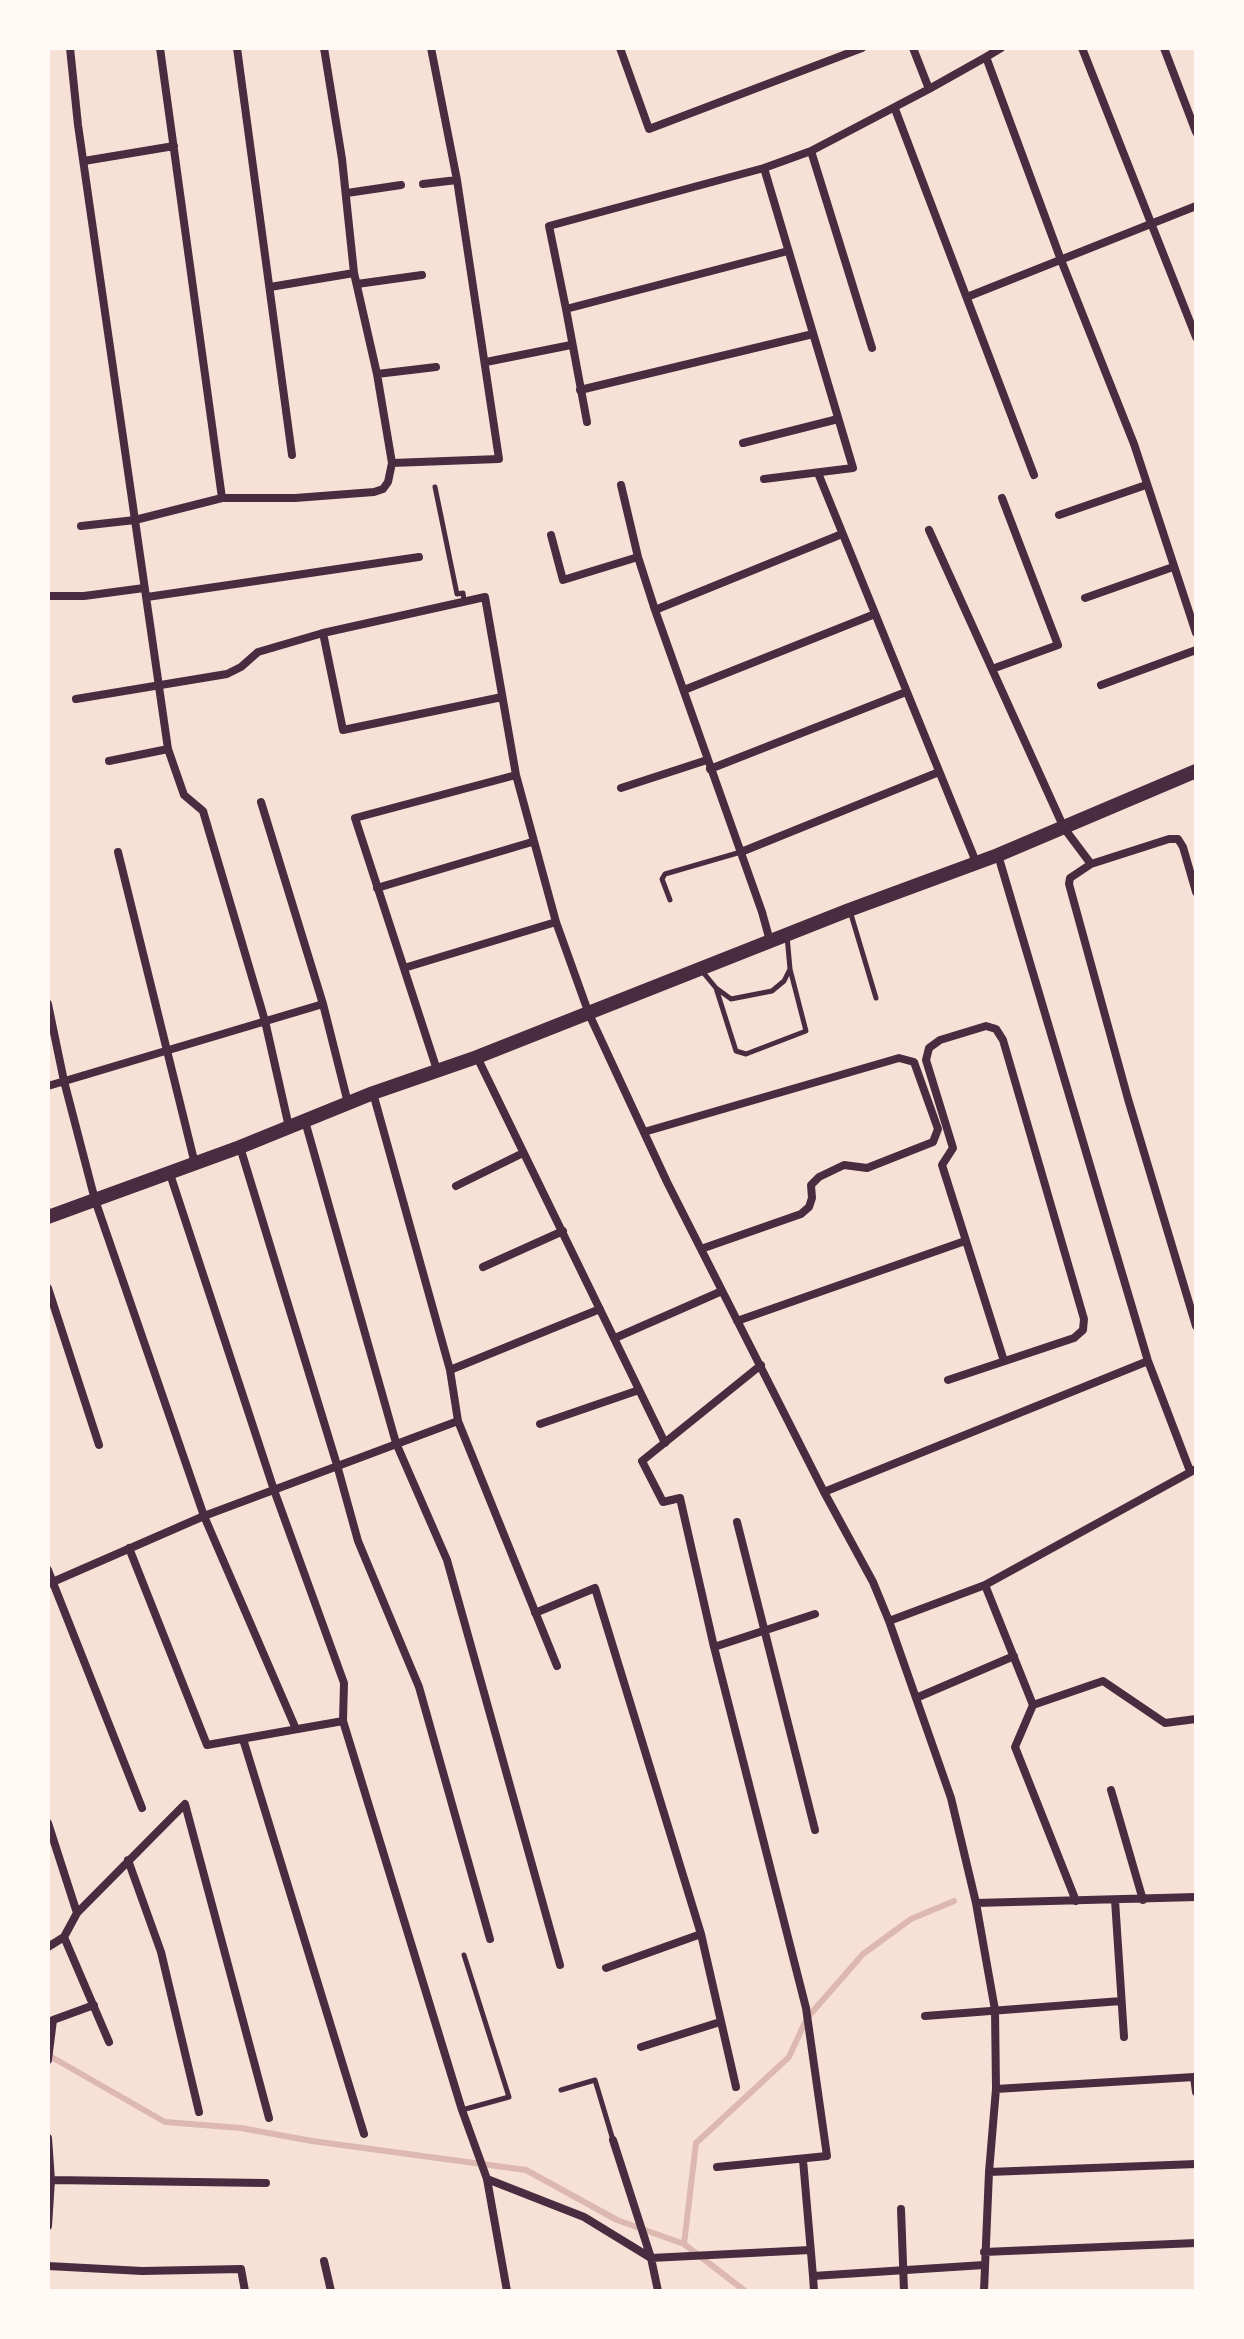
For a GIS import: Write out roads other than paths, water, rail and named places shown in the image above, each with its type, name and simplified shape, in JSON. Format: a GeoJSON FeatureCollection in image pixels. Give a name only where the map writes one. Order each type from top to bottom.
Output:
{"type":"FeatureCollection","features":[{"type":"Feature","properties":{"kind":"main road"},"geometry":{"type":"LineString","coordinates":[[48,1217],[170,1174],[373,1093],[589,1014],[849,910],[998,855],[1196,771]]}},
{"type":"Feature","properties":{"kind":"street"},"geometry":{"type":"LineString","coordinates":[[70,48],[168,749],[184,795],[203,811],[265,1021],[289,1127]]}},
{"type":"Feature","properties":{"kind":"street"},"geometry":{"type":"LineString","coordinates":[[160,48],[222,498]]}},
{"type":"Feature","properties":{"kind":"street"},"geometry":{"type":"LineString","coordinates":[[237,48],[292,455]]}},
{"type":"Feature","properties":{"kind":"street"},"geometry":{"type":"LineString","coordinates":[[81,526],[135,520],[222,498],[295,498],[374,492],[383,489],[388,482],[392,463],[377,374],[354,273],[347,193],[324,48]]}},
{"type":"Feature","properties":{"kind":"street"},"geometry":{"type":"LineString","coordinates":[[392,463],[499,459],[457,180],[431,48]]}},
{"type":"Feature","properties":{"kind":"street"},"geometry":{"type":"LineString","coordinates":[[620,48],[649,129],[862,48]]}},
{"type":"Feature","properties":{"kind":"street"},"geometry":{"type":"LineString","coordinates":[[913,48],[929,89]]}},
{"type":"Feature","properties":{"kind":"street"},"geometry":{"type":"LineString","coordinates":[[587,422],[549,226],[764,168],[811,151],[895,109],[1001,48]]}},
{"type":"Feature","properties":{"kind":"street"},"geometry":{"type":"LineString","coordinates":[[1082,48],[1196,337]]}},
{"type":"Feature","properties":{"kind":"street"},"geometry":{"type":"LineString","coordinates":[[1164,48],[1196,132]]}},
{"type":"Feature","properties":{"kind":"street"},"geometry":{"type":"LineString","coordinates":[[986,57],[1061,260],[1134,444],[1196,633]]}},
{"type":"Feature","properties":{"kind":"street"},"geometry":{"type":"LineString","coordinates":[[895,109],[1034,475]]}},
{"type":"Feature","properties":{"kind":"street"},"geometry":{"type":"LineString","coordinates":[[84,161],[174,146]]}},
{"type":"Feature","properties":{"kind":"street"},"geometry":{"type":"LineString","coordinates":[[811,151],[872,348]]}},
{"type":"Feature","properties":{"kind":"street"},"geometry":{"type":"LineString","coordinates":[[764,168],[853,468],[764,479]]}},
{"type":"Feature","properties":{"kind":"street"},"geometry":{"type":"LineString","coordinates":[[423,184],[457,180]]}},
{"type":"Feature","properties":{"kind":"street"},"geometry":{"type":"LineString","coordinates":[[347,193],[401,185]]}},
{"type":"Feature","properties":{"kind":"street"},"geometry":{"type":"LineString","coordinates":[[967,297],[1196,206]]}},
{"type":"Feature","properties":{"kind":"street"},"geometry":{"type":"LineString","coordinates":[[566,309],[788,251]]}},
{"type":"Feature","properties":{"kind":"street"},"geometry":{"type":"LineString","coordinates":[[270,287],[354,273]]}},
{"type":"Feature","properties":{"kind":"street"},"geometry":{"type":"LineString","coordinates":[[357,284],[422,275]]}},
{"type":"Feature","properties":{"kind":"street"},"geometry":{"type":"LineString","coordinates":[[580,390],[813,334]]}},
{"type":"Feature","properties":{"kind":"street"},"geometry":{"type":"LineString","coordinates":[[486,362],[571,345]]}},
{"type":"Feature","properties":{"kind":"street"},"geometry":{"type":"LineString","coordinates":[[377,374],[436,367]]}},
{"type":"Feature","properties":{"kind":"street"},"geometry":{"type":"LineString","coordinates":[[743,443],[838,419]]}},
{"type":"Feature","properties":{"kind":"street"},"geometry":{"type":"LineString","coordinates":[[818,473],[976,862]]}},
{"type":"Feature","properties":{"kind":"street"},"geometry":{"type":"LineString","coordinates":[[621,485],[638,557],[655,610],[770,941]]}},
{"type":"Feature","properties":{"kind":"street"},"geometry":{"type":"LineString","coordinates":[[1059,515],[1146,485]]}},
{"type":"Feature","properties":{"kind":"street"},"geometry":{"type":"LineString","coordinates":[[992,669],[1058,645],[1002,498]]}},
{"type":"Feature","properties":{"kind":"street"},"geometry":{"type":"LineString","coordinates":[[929,530],[1064,828],[1091,864]]}},
{"type":"Feature","properties":{"kind":"street"},"geometry":{"type":"LineString","coordinates":[[655,610],[842,534]]}},
{"type":"Feature","properties":{"kind":"street"},"geometry":{"type":"LineString","coordinates":[[551,535],[563,580],[638,557]]}},
{"type":"Feature","properties":{"kind":"street"},"geometry":{"type":"LineString","coordinates":[[48,596],[145,592],[419,557]]}},
{"type":"Feature","properties":{"kind":"street"},"geometry":{"type":"LineString","coordinates":[[1085,598],[1173,567]]}},
{"type":"Feature","properties":{"kind":"street"},"geometry":{"type":"LineString","coordinates":[[76,699],[227,674],[258,652],[323,633],[485,597],[516,775],[532,842],[589,1014],[701,1249],[873,1582],[951,1798],[976,1903],[995,2010],[996,2089],[984,2291]]}},
{"type":"Feature","properties":{"kind":"street"},"geometry":{"type":"LineString","coordinates":[[684,690],[875,614]]}},
{"type":"Feature","properties":{"kind":"street"},"geometry":{"type":"LineString","coordinates":[[323,633],[343,730],[502,697]]}},
{"type":"Feature","properties":{"kind":"street"},"geometry":{"type":"LineString","coordinates":[[1101,685],[1196,650]]}},
{"type":"Feature","properties":{"kind":"street"},"geometry":{"type":"LineString","coordinates":[[621,788],[709,764],[906,692]]}},
{"type":"Feature","properties":{"kind":"street"},"geometry":{"type":"LineString","coordinates":[[109,761],[168,749]]}},
{"type":"Feature","properties":{"kind":"street"},"geometry":{"type":"LineString","coordinates":[[741,852],[939,772]]}},
{"type":"Feature","properties":{"kind":"street"},"geometry":{"type":"LineString","coordinates":[[437,1070],[355,818],[516,775]]}},
{"type":"Feature","properties":{"kind":"street"},"geometry":{"type":"LineString","coordinates":[[261,802],[323,1004],[348,1103]]}},
{"type":"Feature","properties":{"kind":"street"},"geometry":{"type":"LineString","coordinates":[[1196,892],[1178,839],[1169,839],[1091,864],[1070,878],[1069,884],[1128,1099],[1196,1326]]}},
{"type":"Feature","properties":{"kind":"street"},"geometry":{"type":"LineString","coordinates":[[377,888],[532,842]]}},
{"type":"Feature","properties":{"kind":"street"},"geometry":{"type":"LineString","coordinates":[[118,852],[195,1164]]}},
{"type":"Feature","properties":{"kind":"street"},"geometry":{"type":"LineString","coordinates":[[889,1621],[985,1585],[1193,1470],[1148,1361],[998,855]]}},
{"type":"Feature","properties":{"kind":"street"},"geometry":{"type":"LineString","coordinates":[[404,968],[556,922]]}},
{"type":"Feature","properties":{"kind":"street"},"geometry":{"type":"LineString","coordinates":[[48,1004],[95,1200],[204,1516],[296,1729]]}},
{"type":"Feature","properties":{"kind":"street"},"geometry":{"type":"LineString","coordinates":[[48,1086],[323,1004]]}},
{"type":"Feature","properties":{"kind":"street"},"geometry":{"type":"LineString","coordinates":[[948,1380],[1074,1338],[1083,1330],[1084,1319],[1003,1040],[996,1029],[986,1026],[940,1040],[929,1048],[926,1060],[953,1148],[942,1165],[1004,1361]]}},
{"type":"Feature","properties":{"kind":"street"},"geometry":{"type":"LineString","coordinates":[[477,1057],[665,1443]]}},
{"type":"Feature","properties":{"kind":"street"},"geometry":{"type":"LineString","coordinates":[[644,1132],[899,1058],[914,1062],[938,1129],[933,1142],[867,1168],[844,1165],[819,1177],[811,1185],[809,1207],[801,1214],[701,1249]]}},
{"type":"Feature","properties":{"kind":"street"},"geometry":{"type":"LineString","coordinates":[[373,1093],[450,1370],[458,1421],[557,1666]]}},
{"type":"Feature","properties":{"kind":"street"},"geometry":{"type":"LineString","coordinates":[[305,1121],[396,1443],[447,1560],[560,1965]]}},
{"type":"Feature","properties":{"kind":"street"},"geometry":{"type":"LineString","coordinates":[[240,1147],[358,1541],[419,1687],[490,1939]]}},
{"type":"Feature","properties":{"kind":"street"},"geometry":{"type":"LineString","coordinates":[[456,1186],[523,1153]]}},
{"type":"Feature","properties":{"kind":"street"},"geometry":{"type":"LineString","coordinates":[[170,1174],[274,1490],[344,1683],[343,1721],[462,2110],[485,2175],[507,2291]]}},
{"type":"Feature","properties":{"kind":"street"},"geometry":{"type":"LineString","coordinates":[[483,1267],[563,1231]]}},
{"type":"Feature","properties":{"kind":"street"},"geometry":{"type":"LineString","coordinates":[[737,1321],[965,1241]]}},
{"type":"Feature","properties":{"kind":"street"},"geometry":{"type":"LineString","coordinates":[[48,1288],[99,1445]]}},
{"type":"Feature","properties":{"kind":"street"},"geometry":{"type":"LineString","coordinates":[[615,1338],[722,1291]]}},
{"type":"Feature","properties":{"kind":"street"},"geometry":{"type":"LineString","coordinates":[[450,1370],[600,1309]]}},
{"type":"Feature","properties":{"kind":"street"},"geometry":{"type":"LineString","coordinates":[[824,1492],[1148,1361]]}},
{"type":"Feature","properties":{"kind":"street"},"geometry":{"type":"LineString","coordinates":[[717,2167],[827,2156],[806,2008],[714,1647],[680,1498],[663,1502],[642,1461],[761,1365]]}},
{"type":"Feature","properties":{"kind":"street"},"geometry":{"type":"LineString","coordinates":[[540,1424],[639,1390]]}},
{"type":"Feature","properties":{"kind":"street"},"geometry":{"type":"LineString","coordinates":[[50,1583],[204,1516],[458,1421]]}},
{"type":"Feature","properties":{"kind":"street"},"geometry":{"type":"LineString","coordinates":[[737,1522],[815,1830]]}},
{"type":"Feature","properties":{"kind":"street"},"geometry":{"type":"LineString","coordinates":[[129,1548],[207,1745],[343,1721]]}},
{"type":"Feature","properties":{"kind":"street"},"geometry":{"type":"LineString","coordinates":[[48,1570],[50,1583],[142,1808]]}},
{"type":"Feature","properties":{"kind":"street"},"geometry":{"type":"LineString","coordinates":[[985,1585],[1033,1705],[1015,1747],[1076,1901]]}},
{"type":"Feature","properties":{"kind":"street"},"geometry":{"type":"LineString","coordinates":[[535,1613],[595,1588],[701,1934],[736,2087]]}},
{"type":"Feature","properties":{"kind":"street"},"geometry":{"type":"LineString","coordinates":[[714,1647],[815,1614]]}},
{"type":"Feature","properties":{"kind":"street"},"geometry":{"type":"LineString","coordinates":[[916,1698],[1014,1656]]}},
{"type":"Feature","properties":{"kind":"street"},"geometry":{"type":"LineString","coordinates":[[1033,1705],[1103,1681],[1165,1723],[1196,1719]]}},
{"type":"Feature","properties":{"kind":"street"},"geometry":{"type":"LineString","coordinates":[[243,1739],[364,2134]]}},
{"type":"Feature","properties":{"kind":"street"},"geometry":{"type":"LineString","coordinates":[[1111,1790],[1143,1900]]}},
{"type":"Feature","properties":{"kind":"street"},"geometry":{"type":"LineString","coordinates":[[48,1947],[64,1937],[77,1913],[185,1804],[269,2118]]}},
{"type":"Feature","properties":{"kind":"street"},"geometry":{"type":"LineString","coordinates":[[48,1823],[77,1913]]}},
{"type":"Feature","properties":{"kind":"street"},"geometry":{"type":"LineString","coordinates":[[128,1860],[161,1952],[199,2112]]}},
{"type":"Feature","properties":{"kind":"street"},"geometry":{"type":"LineString","coordinates":[[976,1903],[1196,1897]]}},
{"type":"Feature","properties":{"kind":"street"},"geometry":{"type":"LineString","coordinates":[[1115,1900],[1124,2037]]}},
{"type":"Feature","properties":{"kind":"street"},"geometry":{"type":"LineString","coordinates":[[606,1968],[701,1934]]}},
{"type":"Feature","properties":{"kind":"street"},"geometry":{"type":"LineString","coordinates":[[64,1937],[109,2042]]}},
{"type":"Feature","properties":{"kind":"street"},"geometry":{"type":"LineString","coordinates":[[925,2016],[1121,2001]]}},
{"type":"Feature","properties":{"kind":"street"},"geometry":{"type":"LineString","coordinates":[[48,2060],[53,2020],[94,2005]]}},
{"type":"Feature","properties":{"kind":"street"},"geometry":{"type":"LineString","coordinates":[[641,2047],[720,2022]]}},
{"type":"Feature","properties":{"kind":"street"},"geometry":{"type":"LineString","coordinates":[[996,2089],[1194,2077],[1196,2092]]}},
{"type":"Feature","properties":{"kind":"street"},"geometry":{"type":"LineString","coordinates":[[48,2138],[48,2226]]}},
{"type":"Feature","properties":{"kind":"street"},"geometry":{"type":"LineString","coordinates":[[613,2140],[651,2258],[658,2291]]}},
{"type":"Feature","properties":{"kind":"street"},"geometry":{"type":"LineString","coordinates":[[803,2160],[814,2291]]}},
{"type":"Feature","properties":{"kind":"street"},"geometry":{"type":"LineString","coordinates":[[989,2172],[1196,2164]]}},
{"type":"Feature","properties":{"kind":"street"},"geometry":{"type":"LineString","coordinates":[[50,2175],[266,2183]]}},
{"type":"Feature","properties":{"kind":"street"},"geometry":{"type":"LineString","coordinates":[[485,2175],[584,2217],[651,2258],[810,2250]]}},
{"type":"Feature","properties":{"kind":"street"},"geometry":{"type":"LineString","coordinates":[[901,2209],[904,2291]]}},
{"type":"Feature","properties":{"kind":"street"},"geometry":{"type":"LineString","coordinates":[[984,2252],[1196,2243]]}},
{"type":"Feature","properties":{"kind":"street"},"geometry":{"type":"LineString","coordinates":[[324,2261],[331,2291]]}},
{"type":"Feature","properties":{"kind":"street"},"geometry":{"type":"LineString","coordinates":[[813,2276],[984,2265]]}},
{"type":"Feature","properties":{"kind":"street"},"geometry":{"type":"LineString","coordinates":[[48,2266],[142,2271],[241,2269],[245,2291]]}},
{"type":"Feature","properties":{"kind":"lane"},"geometry":{"type":"LineString","coordinates":[[435,487],[457,594],[463,593],[464,600]]}},
{"type":"Feature","properties":{"kind":"lane"},"geometry":{"type":"LineString","coordinates":[[670,900],[662,879],[665,874],[741,852]]}},
{"type":"Feature","properties":{"kind":"lane"},"geometry":{"type":"LineString","coordinates":[[849,910],[876,998]]}},
{"type":"Feature","properties":{"kind":"lane"},"geometry":{"type":"LineString","coordinates":[[716,988],[736,1051],[746,1054],[806,1031],[790,969],[786,935]]}},
{"type":"Feature","properties":{"kind":"lane"},"geometry":{"type":"LineString","coordinates":[[700,969],[716,988],[731,999],[772,991],[784,981],[790,969]]}},
{"type":"Feature","properties":{"kind":"lane"},"geometry":{"type":"LineString","coordinates":[[462,2110],[509,2097],[464,1955]]}},
{"type":"Feature","properties":{"kind":"lane"},"geometry":{"type":"LineString","coordinates":[[561,2090],[595,2080],[613,2140]]}},
{"type":"Feature","properties":{"kind":"waterway"},"geometry":{"type":"LineString","coordinates":[[684,2244],[696,2143],[789,2057],[807,2018],[863,1954],[911,1919],[954,1901]]}},
{"type":"Feature","properties":{"kind":"waterway"},"geometry":{"type":"LineString","coordinates":[[48,2055],[165,2122],[241,2128],[312,2141],[526,2170],[617,2220],[684,2244],[745,2291]]}}]}
